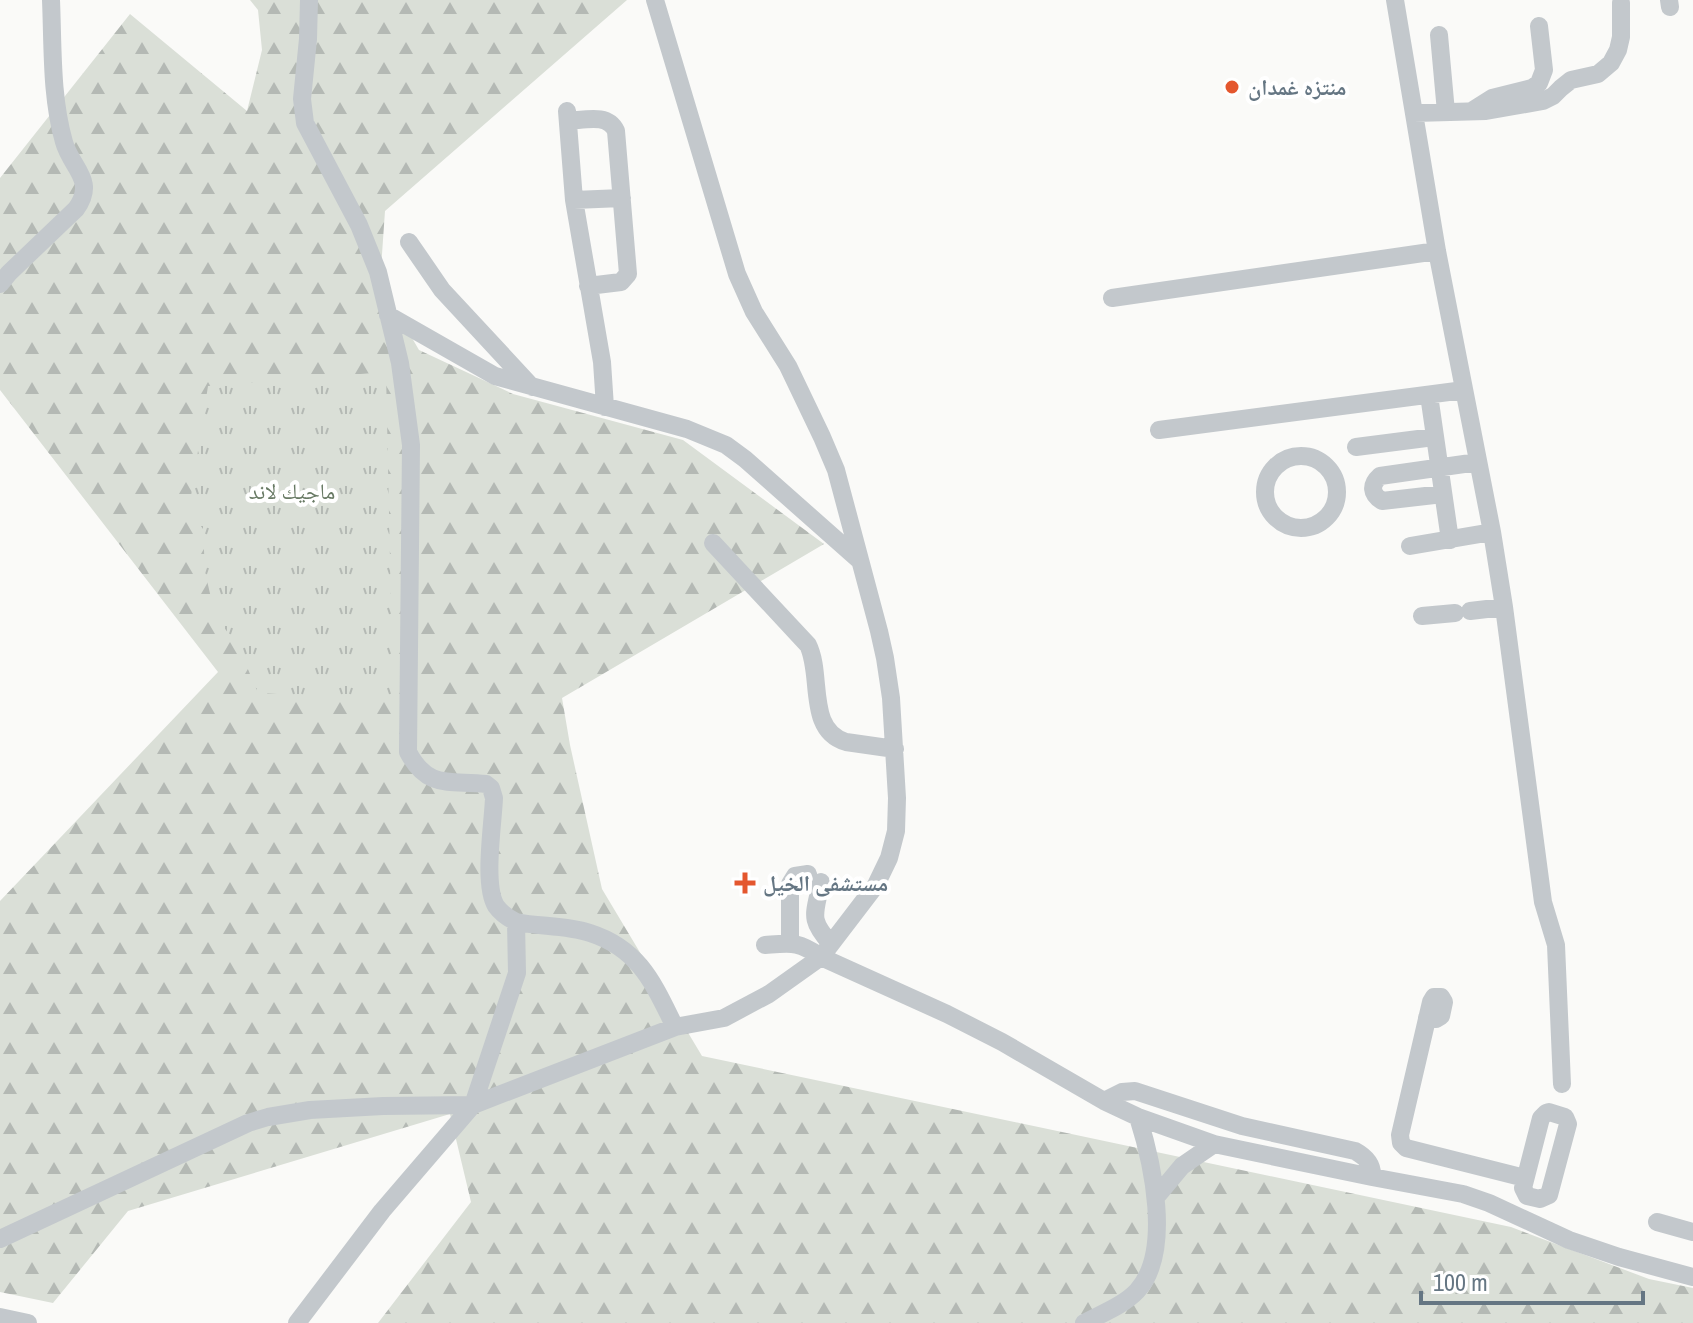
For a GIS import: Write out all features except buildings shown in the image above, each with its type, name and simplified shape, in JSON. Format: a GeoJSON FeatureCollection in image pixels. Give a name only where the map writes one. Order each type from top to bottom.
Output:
{"type":"FeatureCollection","features":[{"type":"Feature","properties":{"kind":"street"},"geometry":{"type":"LineString","coordinates":[[0,284],[83,200],[84,180],[65,146],[60,125],[51,0]]}},
{"type":"Feature","properties":{"kind":"street"},"geometry":{"type":"LineString","coordinates":[[309,0],[302,99],[305,123],[359,225],[378,272],[400,363],[411,445],[408,752],[416,767],[435,780],[486,784],[491,788],[494,798],[490,877],[491,893],[497,907],[516,922],[589,932],[623,949],[642,967],[675,1027]]}},
{"type":"Feature","properties":{"kind":"street"},"geometry":{"type":"LineString","coordinates":[[0,1239],[248,1123],[310,1110],[473,1105],[675,1027],[707,1023],[732,1014],[769,994],[826,951],[876,885],[889,858],[896,831],[895,749],[885,658],[836,470],[788,366],[754,312],[737,274],[656,5],[675,0]]}},
{"type":"Feature","properties":{"kind":"street"},"geometry":{"type":"LineString","coordinates":[[1395,0],[1437,251],[1504,607],[1543,902],[1556,945],[1562,1084]]}},
{"type":"Feature","properties":{"kind":"street"},"geometry":{"type":"LineString","coordinates":[[1414,113],[1494,110],[1543,101],[1571,80],[1605,69],[1618,50],[1621,3]]}},
{"type":"Feature","properties":{"kind":"street"},"geometry":{"type":"LineString","coordinates":[[1471,112],[1477,105],[1492,98],[1532,88],[1539,83],[1544,70],[1539,26]]}},
{"type":"Feature","properties":{"kind":"street"},"geometry":{"type":"LineString","coordinates":[[1439,35],[1446,112]]}},
{"type":"Feature","properties":{"kind":"street"},"geometry":{"type":"LineString","coordinates":[[588,286],[621,282],[628,274],[616,131],[612,123],[601,119],[567,116],[574,200],[588,286],[602,362],[605,407]]}},
{"type":"Feature","properties":{"kind":"street"},"geometry":{"type":"LineString","coordinates":[[574,200],[622,198]]}},
{"type":"Feature","properties":{"kind":"street"},"geometry":{"type":"LineString","coordinates":[[409,242],[442,290],[532,387]]}},
{"type":"Feature","properties":{"kind":"street"},"geometry":{"type":"LineString","coordinates":[[1112,298],[1437,251]]}},
{"type":"Feature","properties":{"kind":"street"},"geometry":{"type":"LineString","coordinates":[[388,315],[507,381],[687,429],[726,445],[858,559]]}},
{"type":"Feature","properties":{"kind":"street"},"geometry":{"type":"LineString","coordinates":[[1159,430],[1464,390]]}},
{"type":"Feature","properties":{"kind":"street"},"geometry":{"type":"LineString","coordinates":[[1429,395],[1450,540]]}},
{"type":"Feature","properties":{"kind":"street"},"geometry":{"type":"LineString","coordinates":[[1356,447],[1434,437]]}},
{"type":"Feature","properties":{"kind":"street"},"geometry":{"type":"LineString","coordinates":[[1443,494],[1382,501],[1375,497],[1355,490],[1337,483],[1329,467],[1306,455],[1280,462],[1269,475],[1265,492],[1274,516],[1281,522],[1297,528],[1315,526],[1355,490],[1380,476],[1478,462]]}},
{"type":"Feature","properties":{"kind":"street"},"geometry":{"type":"LineString","coordinates":[[1410,546],[1492,532]]}},
{"type":"Feature","properties":{"kind":"street"},"geometry":{"type":"LineString","coordinates":[[713,543],[808,645],[814,660],[820,715],[826,730],[838,740],[895,749]]}},
{"type":"Feature","properties":{"kind":"street"},"geometry":{"type":"LineString","coordinates":[[1422,616],[1504,607]]}},
{"type":"Feature","properties":{"kind":"street"},"geometry":{"type":"LineString","coordinates":[[790,944],[790,884],[795,876],[815,878],[815,920],[826,951]]}},
{"type":"Feature","properties":{"kind":"street"},"geometry":{"type":"LineString","coordinates":[[297,1323],[382,1211],[473,1105],[517,973],[516,922]]}},
{"type":"Feature","properties":{"kind":"street"},"geometry":{"type":"LineString","coordinates":[[765,945],[802,945],[826,951],[1138,1117],[1214,1144],[1463,1194],[1569,1240],[1693,1277]]}},
{"type":"Feature","properties":{"kind":"street"},"geometry":{"type":"LineString","coordinates":[[1427,1018],[1400,1135],[1401,1143],[1406,1148],[1525,1178]]}},
{"type":"Feature","properties":{"kind":"street"},"geometry":{"type":"LineString","coordinates":[[1104,1101],[1122,1092],[1135,1091],[1242,1126],[1355,1151],[1369,1161],[1372,1177]]}},
{"type":"Feature","properties":{"kind":"street"},"geometry":{"type":"LineString","coordinates":[[1084,1323],[1137,1291],[1152,1262],[1157,1196],[1138,1117]]}},
{"type":"Feature","properties":{"kind":"street"},"geometry":{"type":"LineString","coordinates":[[1157,1196],[1182,1166],[1214,1144]]}},
{"type":"Feature","properties":{"kind":"street"},"geometry":{"type":"LineString","coordinates":[[1463,1194],[1471,1164]]}},
{"type":"Feature","properties":{"kind":"street"},"geometry":{"type":"LineString","coordinates":[[1657,1222],[1693,1232]]}},
{"type":"Feature","properties":{"kind":"street"},"geometry":{"type":"LineString","coordinates":[[0,1317],[28,1323]]}},
{"type":"Feature","properties":{"kind":"green space"},"geometry":{"type":"Polygon","coordinates":[[[250,0],[627,0],[385,211],[380,283],[419,350],[513,394],[683,440],[824,544],[562,698],[602,889],[702,1056],[1511,1227],[1649,1279],[1693,1288],[1693,1323],[378,1323],[471,1202],[450,1114],[128,1211],[53,1303],[0,1292],[0,901],[218,672],[0,390],[0,178],[130,14],[247,111],[262,50],[258,10],[250,0]]]}},
{"type":"Feature","properties":{"kind":"green space","name":"ماجيك لاند"},"geometry":{"type":"Polygon","coordinates":[[[386,372],[393,700],[258,693],[239,648],[215,615],[205,572],[203,529],[189,509],[208,386],[386,372]]]}},
{"type":"Feature","properties":{"kind":"place","name":"منتزه غمدان"},"geometry":{"type":"Point","coordinates":[1232,87]}},
{"type":"Feature","properties":{"kind":"place","name":"مستشفى الخيل"},"geometry":{"type":"Point","coordinates":[745,883]}}]}
